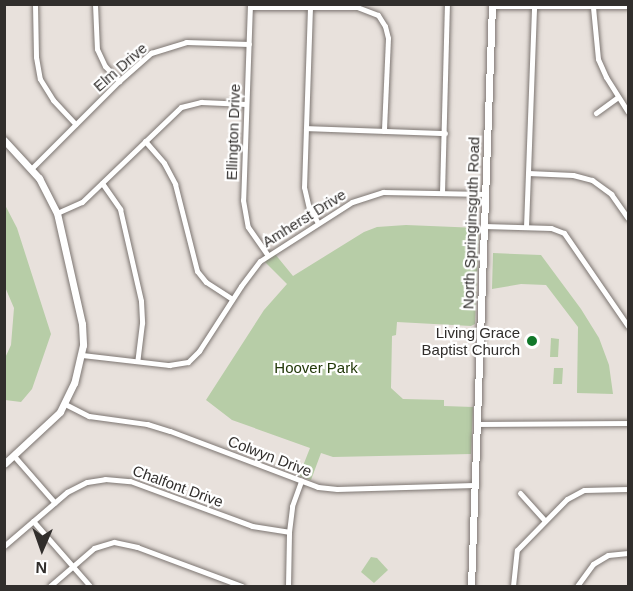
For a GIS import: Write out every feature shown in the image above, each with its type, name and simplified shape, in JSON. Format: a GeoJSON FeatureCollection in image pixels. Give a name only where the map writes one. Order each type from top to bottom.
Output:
{"type":"FeatureCollection","features":[{"type":"Feature","properties":{"kind":"street"},"geometry":{"type":"LineString","coordinates":[[35,4],[36,57],[40,79],[53,100],[75,124]]}},
{"type":"Feature","properties":{"kind":"street"},"geometry":{"type":"LineString","coordinates":[[95,4],[97,49],[105,66],[119,81]]}},
{"type":"Feature","properties":{"kind":"street"},"geometry":{"type":"LineString","coordinates":[[442,193],[447,4]]}},
{"type":"Feature","properties":{"kind":"street"},"geometry":{"type":"LineString","coordinates":[[492,5],[628,6]]}},
{"type":"Feature","properties":{"kind":"street","name":"North Springinsguth Road"},"geometry":{"type":"LineString","coordinates":[[471,586],[492,5]]}},
{"type":"Feature","properties":{"kind":"street"},"geometry":{"type":"LineString","coordinates":[[250,6],[357,7],[378,15],[385,26],[388,38],[384,131]]}},
{"type":"Feature","properties":{"kind":"street","name":"Ellington Drive"},"geometry":{"type":"LineString","coordinates":[[250,6],[243,209],[252,235],[267,254]]}},
{"type":"Feature","properties":{"kind":"street"},"geometry":{"type":"LineString","coordinates":[[310,7],[304,194],[318,223]]}},
{"type":"Feature","properties":{"kind":"street"},"geometry":{"type":"LineString","coordinates":[[526,227],[534,7]]}},
{"type":"Feature","properties":{"kind":"street"},"geometry":{"type":"LineString","coordinates":[[593,7],[598,59],[628,112]]}},
{"type":"Feature","properties":{"kind":"street","name":"Elm Drive"},"geometry":{"type":"LineString","coordinates":[[32,168],[146,57],[168,46],[195,42],[249,44]]}},
{"type":"Feature","properties":{"kind":"street"},"geometry":{"type":"LineString","coordinates":[[596,113],[618,97]]}},
{"type":"Feature","properties":{"kind":"street"},"geometry":{"type":"LineString","coordinates":[[57,213],[75,207],[175,111],[188,104],[246,104]]}},
{"type":"Feature","properties":{"kind":"street"},"geometry":{"type":"LineString","coordinates":[[306,128],[445,133]]}},
{"type":"Feature","properties":{"kind":"street"},"geometry":{"type":"LineString","coordinates":[[4,140],[32,168],[45,187],[57,213],[82,324],[82,355],[74,384],[65,404],[47,427],[4,464]]}},
{"type":"Feature","properties":{"kind":"street"},"geometry":{"type":"LineString","coordinates":[[145,141],[164,164],[175,184],[197,271],[207,282],[232,299]]}},
{"type":"Feature","properties":{"kind":"street"},"geometry":{"type":"LineString","coordinates":[[528,173],[573,174],[592,180],[611,194],[628,218]]}},
{"type":"Feature","properties":{"kind":"street"},"geometry":{"type":"LineString","coordinates":[[102,183],[113,196],[120,210],[141,301],[142,323],[137,361]]}},
{"type":"Feature","properties":{"kind":"street","name":"Amherst Drive"},"geometry":{"type":"LineString","coordinates":[[82,355],[169,365],[188,362],[200,351],[248,275],[267,254],[360,198],[375,193],[485,194]]}},
{"type":"Feature","properties":{"kind":"street"},"geometry":{"type":"LineString","coordinates":[[484,226],[551,228],[567,236],[628,326]]}},
{"type":"Feature","properties":{"kind":"street"},"geometry":{"type":"LineString","coordinates":[[622,315],[628,311]]}},
{"type":"Feature","properties":{"kind":"street","name":"Colwyn Drive"},"geometry":{"type":"LineString","coordinates":[[65,404],[89,416],[147,424],[170,431],[318,487],[338,489],[474,485]]}},
{"type":"Feature","properties":{"kind":"street"},"geometry":{"type":"LineString","coordinates":[[477,424],[628,423]]}},
{"type":"Feature","properties":{"kind":"street"},"geometry":{"type":"LineString","coordinates":[[14,456],[55,503]]}},
{"type":"Feature","properties":{"kind":"street","name":"Chalfont Drive"},"geometry":{"type":"LineString","coordinates":[[4,546],[67,492],[87,482],[123,479],[252,526],[289,532]]}},
{"type":"Feature","properties":{"kind":"street"},"geometry":{"type":"LineString","coordinates":[[288,586],[292,506],[301,481]]}},
{"type":"Feature","properties":{"kind":"street"},"geometry":{"type":"LineString","coordinates":[[513,586],[514,557],[517,550],[544,520],[577,493],[593,489],[628,489]]}},
{"type":"Feature","properties":{"kind":"street"},"geometry":{"type":"LineString","coordinates":[[520,493],[544,520]]}},
{"type":"Feature","properties":{"kind":"street"},"geometry":{"type":"LineString","coordinates":[[33,521],[90,586]]}},
{"type":"Feature","properties":{"kind":"street"},"geometry":{"type":"LineString","coordinates":[[50,586],[94,548],[114,542],[137,547],[242,586]]}},
{"type":"Feature","properties":{"kind":"street"},"geometry":{"type":"LineString","coordinates":[[577,586],[593,564],[608,555],[628,553]]}},
{"type":"Feature","properties":{"kind":"green space"},"geometry":{"type":"Polygon","coordinates":[[[4,203],[17,228],[51,334],[32,389],[21,402],[5,400],[5,358],[11,345],[14,308],[5,287],[4,203]]]}},
{"type":"Feature","properties":{"kind":"green space","name":"Hoover Park"},"geometry":{"type":"Polygon","coordinates":[[[406,225],[479,228],[475,324],[471,326],[397,322],[396,335],[392,336],[391,388],[403,399],[444,400],[444,406],[473,407],[471,454],[333,457],[321,453],[311,480],[299,476],[310,448],[232,420],[206,400],[264,310],[287,284],[265,262],[275,254],[293,276],[364,232],[377,227],[406,225]]]}},
{"type":"Feature","properties":{"kind":"green space"},"geometry":{"type":"Polygon","coordinates":[[[493,253],[541,255],[581,309],[599,338],[609,365],[613,394],[577,393],[578,327],[546,285],[521,284],[492,289],[493,253]]]}},
{"type":"Feature","properties":{"kind":"green space"},"geometry":{"type":"Polygon","coordinates":[[[551,338],[559,339],[558,357],[550,357],[551,338]]]}},
{"type":"Feature","properties":{"kind":"green space"},"geometry":{"type":"Polygon","coordinates":[[[554,368],[563,368],[562,384],[553,384],[554,368]]]}},
{"type":"Feature","properties":{"kind":"green space"},"geometry":{"type":"Polygon","coordinates":[[[371,557],[377,558],[388,570],[374,583],[361,572],[371,557]]]}},
{"type":"Feature","properties":{"kind":"place","name":"Living Grace Baptist Church"},"geometry":{"type":"Point","coordinates":[532,341]}}]}
